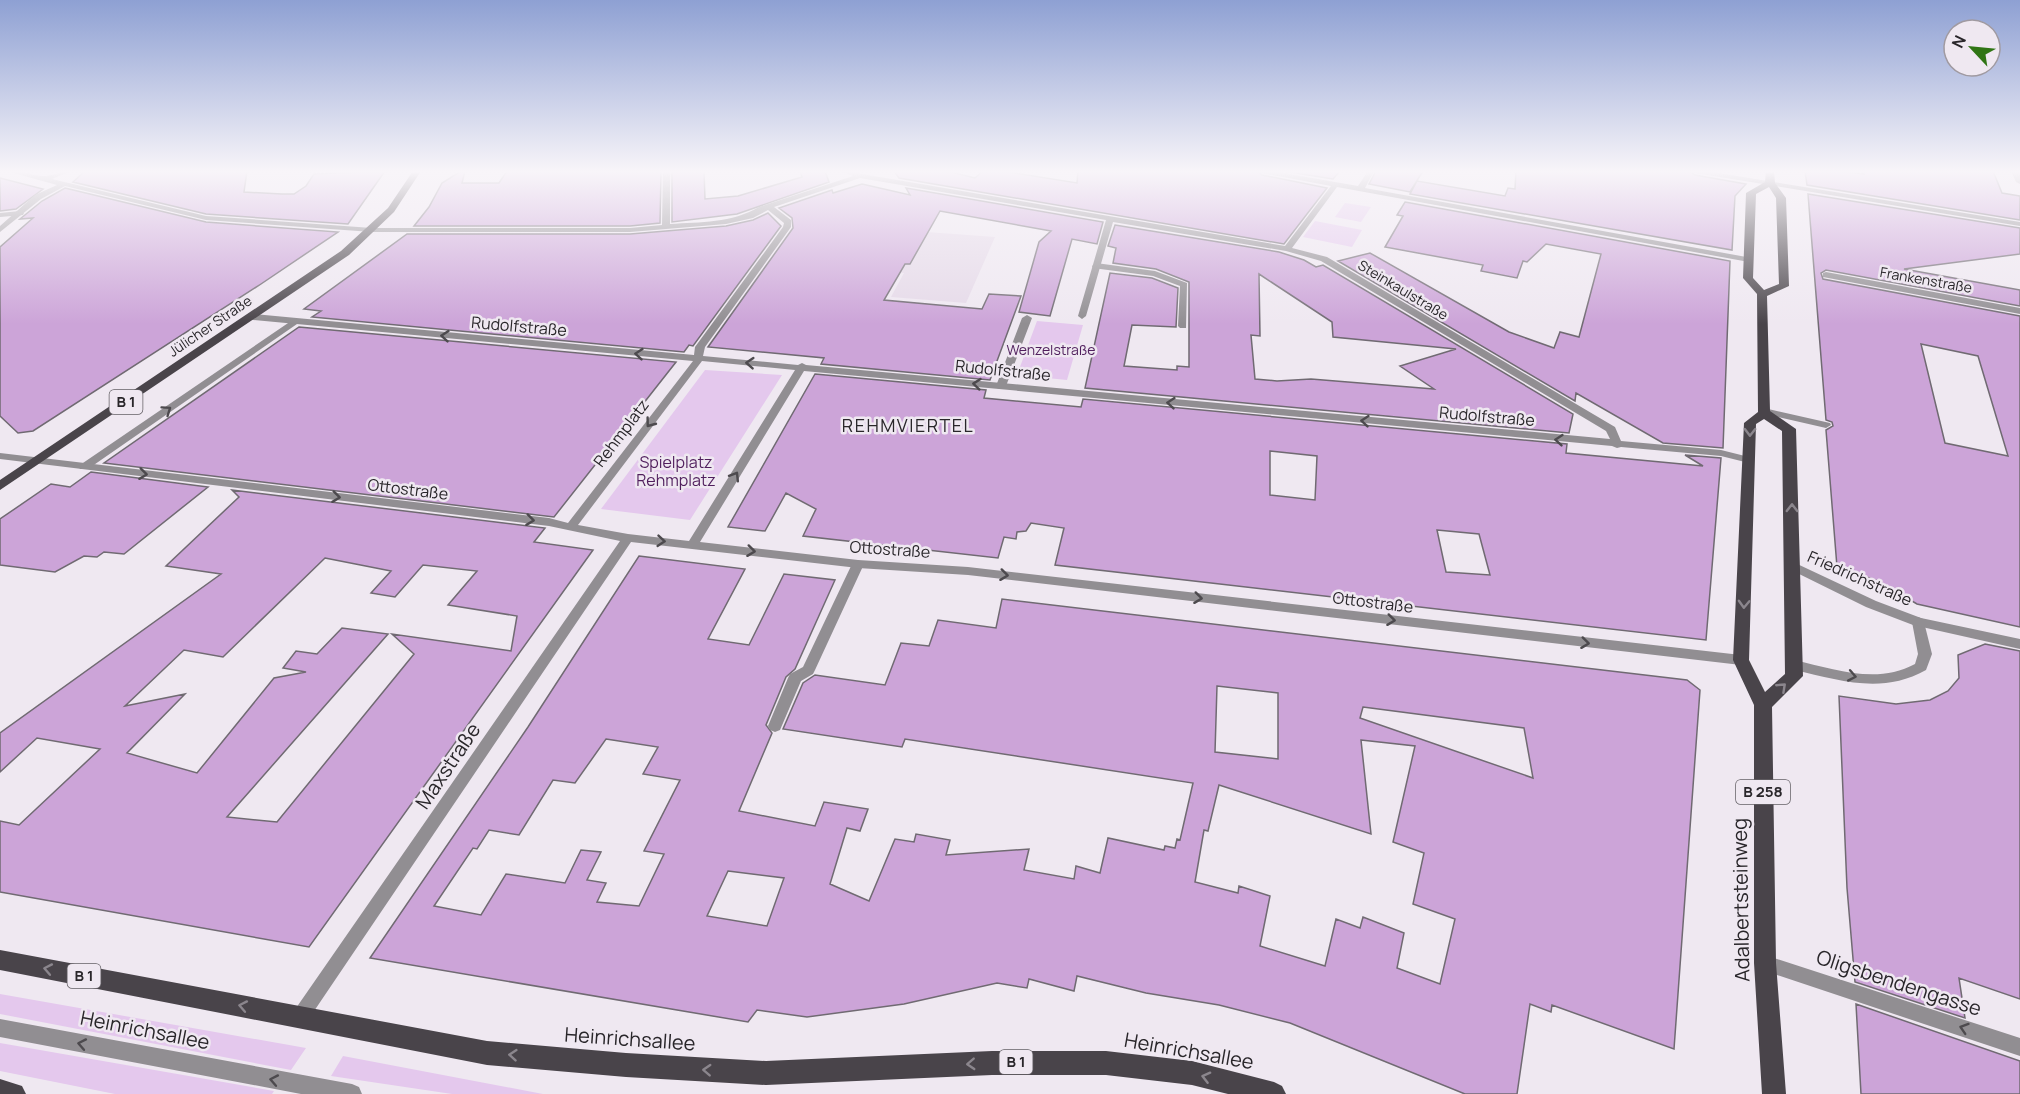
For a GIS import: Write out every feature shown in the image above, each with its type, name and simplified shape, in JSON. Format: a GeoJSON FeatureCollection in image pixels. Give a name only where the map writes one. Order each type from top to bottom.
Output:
{"type":"FeatureCollection","features":[{"type":"Feature","properties":{"kind":"main road","name":"Jülicher Straße"},"geometry":{"type":"LineString","coordinates":[[0,486],[319,272],[379,222]]}},
{"type":"Feature","properties":{"kind":"main road"},"geometry":{"type":"LineString","coordinates":[[1750,222],[1748,278],[1762,294],[1764,412],[1790,429],[1794,676],[1763,705]]}},
{"type":"Feature","properties":{"kind":"main road"},"geometry":{"type":"LineString","coordinates":[[1762,294],[1784,286],[1782,222]]}},
{"type":"Feature","properties":{"kind":"main road","name":"Adalbertsteinweg"},"geometry":{"type":"LineString","coordinates":[[1764,412],[1750,420],[1741,660],[1763,705],[1765,963],[1774,1094]]}},
{"type":"Feature","properties":{"kind":"main road","name":"Heinrichsallee"},"geometry":{"type":"LineString","coordinates":[[0,960],[488,1053],[626,1065],[766,1073],[992,1063],[1106,1063],[1192,1073],[1269,1092]]}},
{"type":"Feature","properties":{"kind":"main road"},"geometry":{"type":"LineString","coordinates":[[0,1091],[14,1094]]}},
{"type":"Feature","properties":{"kind":"street"},"geometry":{"type":"LineString","coordinates":[[262,222],[372,230],[619,230],[713,222]]}},
{"type":"Feature","properties":{"kind":"street"},"geometry":{"type":"LineString","coordinates":[[666,222],[666,227]]}},
{"type":"Feature","properties":{"kind":"street","name":"Rehmplatz"},"geometry":{"type":"LineString","coordinates":[[571,526],[698,360],[700,347],[787,227],[788,222]]}},
{"type":"Feature","properties":{"kind":"street"},"geometry":{"type":"LineString","coordinates":[[1082,316],[1109,222]]}},
{"type":"Feature","properties":{"kind":"street","name":"Steinkaulstraße"},"geometry":{"type":"LineString","coordinates":[[1128,222],[1287,249],[1324,259],[1611,429],[1617,445]]}},
{"type":"Feature","properties":{"kind":"street"},"geometry":{"type":"LineString","coordinates":[[1287,249],[1307,222]]}},
{"type":"Feature","properties":{"kind":"street"},"geometry":{"type":"LineString","coordinates":[[1541,222],[1749,260]]}},
{"type":"Feature","properties":{"kind":"street"},"geometry":{"type":"LineString","coordinates":[[1096,266],[1155,274],[1185,285],[1184,326]]}},
{"type":"Feature","properties":{"kind":"street","name":"Frankenstraße"},"geometry":{"type":"LineString","coordinates":[[1826,275],[2020,311]]}},
{"type":"Feature","properties":{"kind":"street","name":"Rudolfstraße"},"geometry":{"type":"LineString","coordinates":[[254,317],[698,360],[802,366],[1617,445],[1721,453],[1749,460]]}},
{"type":"Feature","properties":{"kind":"street"},"geometry":{"type":"LineString","coordinates":[[1001,386],[1027,318]]}},
{"type":"Feature","properties":{"kind":"street"},"geometry":{"type":"LineString","coordinates":[[84,467],[294,322]]}},
{"type":"Feature","properties":{"kind":"street"},"geometry":{"type":"LineString","coordinates":[[693,544],[802,366]]}},
{"type":"Feature","properties":{"kind":"street"},"geometry":{"type":"LineString","coordinates":[[1764,412],[1826,425]]}},
{"type":"Feature","properties":{"kind":"street","name":"Ottostraße"},"geometry":{"type":"LineString","coordinates":[[0,456],[571,526],[597,534],[628,538],[858,564],[968,571],[1741,660]]}},
{"type":"Feature","properties":{"kind":"street","name":"Maxstraße"},"geometry":{"type":"LineString","coordinates":[[300,1017],[628,538]]}},
{"type":"Feature","properties":{"kind":"street"},"geometry":{"type":"LineString","coordinates":[[775,726],[795,678],[808,670],[858,564]]}},
{"type":"Feature","properties":{"kind":"street","name":"Friedrichstraße"},"geometry":{"type":"LineString","coordinates":[[1793,566],[1871,604],[1918,622],[2020,644]]}},
{"type":"Feature","properties":{"kind":"street"},"geometry":{"type":"LineString","coordinates":[[1794,665],[1867,679],[1909,676],[1922,667],[1925,654],[1918,622]]}},
{"type":"Feature","properties":{"kind":"street","name":"Oligsbendengasse"},"geometry":{"type":"LineString","coordinates":[[1765,963],[2020,1047]]}},
{"type":"Feature","properties":{"kind":"street","name":"Heinrichsallee"},"geometry":{"type":"LineString","coordinates":[[0,1028],[352,1094]]}},
{"type":"Feature","properties":{"kind":"street","name":"Heinrichsallee"},"geometry":{"type":"LineString","coordinates":[[1225,1094],[1269,1092]]}},
{"type":"Feature","properties":{"kind":"shaded area"},"geometry":{"type":"Polygon","coordinates":[[[845,226],[995,237],[966,303],[891,297],[904,273],[817,266],[845,226]]]}},
{"type":"Feature","properties":{"kind":"green space"},"geometry":{"type":"Polygon","coordinates":[[[1314,222],[1362,230],[1352,247],[1303,237],[1314,222]]]}},
{"type":"Feature","properties":{"kind":"green space","name":"Wenzelstraße"},"geometry":{"type":"Polygon","coordinates":[[[1037,321],[1083,325],[1067,380],[1017,375],[1037,321]]]}},
{"type":"Feature","properties":{"kind":"green space","name":"Spielplatz Rehmplatz"},"geometry":{"type":"Polygon","coordinates":[[[705,370],[782,375],[690,520],[601,509],[705,370]]]}},
{"type":"Feature","properties":{"kind":"green space"},"geometry":{"type":"Polygon","coordinates":[[[0,994],[306,1048],[291,1070],[0,1014],[0,994]]]}},
{"type":"Feature","properties":{"kind":"green space"},"geometry":{"type":"Polygon","coordinates":[[[0,1043],[274,1091],[272,1094],[115,1094],[0,1071],[0,1043]]]}},
{"type":"Feature","properties":{"kind":"green space"},"geometry":{"type":"Polygon","coordinates":[[[343,1056],[543,1094],[452,1094],[331,1076],[343,1056]]]}},
{"type":"Feature","properties":{"kind":"building"},"geometry":{"type":"Polygon","coordinates":[[[28,222],[207,222],[338,232],[33,431],[18,433],[0,416],[0,247],[28,222]]]}},
{"type":"Feature","properties":{"kind":"building"},"geometry":{"type":"Polygon","coordinates":[[[320,222],[349,222],[348,224],[320,222]]]}},
{"type":"Feature","properties":{"kind":"building"},"geometry":{"type":"Polygon","coordinates":[[[417,222],[660,222],[630,226],[414,226],[417,222]]]}},
{"type":"Feature","properties":{"kind":"building"},"geometry":{"type":"Polygon","coordinates":[[[744,222],[777,222],[781,226],[693,346],[689,345],[684,352],[312,317],[321,311],[304,309],[407,234],[630,234],[726,226],[744,222]]]}},
{"type":"Feature","properties":{"kind":"building"},"geometry":{"type":"Polygon","coordinates":[[[792,222],[934,222],[910,264],[905,264],[884,300],[982,309],[989,294],[1021,296],[990,380],[821,364],[824,358],[708,347],[793,228],[792,222]]]}},
{"type":"Feature","properties":{"kind":"building"},"geometry":{"type":"Polygon","coordinates":[[[1001,222],[1103,222],[1097,244],[1072,239],[1050,316],[1019,312],[1039,242],[1051,231],[1001,222]]]}},
{"type":"Feature","properties":{"kind":"building"},"geometry":{"type":"Polygon","coordinates":[[[1156,222],[1301,222],[1284,244],[1156,222]]]}},
{"type":"Feature","properties":{"kind":"building"},"geometry":{"type":"Polygon","coordinates":[[[1399,222],[1515,222],[1730,261],[1723,448],[1663,443],[1576,393],[1575,401],[1338,261],[1370,253],[1509,332],[1554,348],[1560,332],[1579,337],[1601,254],[1546,244],[1527,262],[1523,261],[1517,278],[1481,271],[1483,265],[1385,247],[1399,222]]]}},
{"type":"Feature","properties":{"kind":"building"},"geometry":{"type":"Polygon","coordinates":[[[1571,222],[1734,222],[1732,250],[1571,222]]]}},
{"type":"Feature","properties":{"kind":"building"},"geometry":{"type":"Polygon","coordinates":[[[1810,222],[1983,222],[2020,228],[2020,254],[1904,269],[2020,290],[2020,306],[1826,270],[1821,273],[1823,279],[2020,316],[2020,627],[1917,604],[1878,581],[1837,567],[1826,430],[1833,426],[1832,422],[1826,420],[1810,222]],[[1921,344],[1945,443],[2008,456],[1978,356],[1921,344]]]}},
{"type":"Feature","properties":{"kind":"building"},"geometry":{"type":"Polygon","coordinates":[[[1115,225],[1279,252],[1304,260],[1316,267],[1323,265],[1573,414],[1569,433],[1085,388],[1110,273],[1152,278],[1178,288],[1176,327],[1132,325],[1124,366],[1177,370],[1177,366],[1189,367],[1189,282],[1156,269],[1113,263],[1116,248],[1108,246],[1115,225]],[[1259,274],[1260,336],[1251,335],[1255,379],[1277,381],[1311,379],[1434,389],[1400,366],[1456,349],[1333,337],[1332,322],[1259,274]]]}},
{"type":"Feature","properties":{"kind":"building"},"geometry":{"type":"Polygon","coordinates":[[[299,327],[676,362],[554,517],[104,463],[299,327]]]}},
{"type":"Feature","properties":{"kind":"building"},"geometry":{"type":"Polygon","coordinates":[[[815,374],[986,390],[984,398],[1081,407],[1083,399],[1567,444],[1566,453],[1703,466],[1685,455],[1721,458],[1706,640],[1055,565],[1064,528],[1031,523],[1026,531],[1017,532],[1016,539],[1004,537],[998,558],[803,536],[816,509],[786,493],[765,531],[728,527],[815,374]],[[1270,451],[1270,495],[1315,500],[1317,456],[1270,451]],[[1437,530],[1446,572],[1490,575],[1479,534],[1437,530]]]}},
{"type":"Feature","properties":{"kind":"building"},"geometry":{"type":"Polygon","coordinates":[[[91,472],[208,487],[124,554],[104,552],[97,557],[84,556],[55,572],[0,565],[0,519],[51,484],[70,487],[91,472]]]}},
{"type":"Feature","properties":{"kind":"building"},"geometry":{"type":"Polygon","coordinates":[[[232,490],[545,528],[534,542],[593,550],[309,947],[0,892],[0,821],[19,825],[100,749],[37,738],[0,772],[0,733],[221,574],[166,566],[239,497],[232,490]],[[325,558],[223,657],[184,650],[125,706],[185,694],[127,753],[197,773],[274,678],[306,672],[283,668],[296,651],[317,654],[342,628],[388,634],[227,817],[277,822],[414,654],[392,634],[511,651],[517,616],[448,605],[477,571],[423,565],[395,597],[371,593],[391,571],[325,558]]]}},
{"type":"Feature","properties":{"kind":"building"},"geometry":{"type":"Polygon","coordinates":[[[639,556],[745,569],[708,639],[749,645],[784,574],[835,580],[795,669],[786,677],[766,725],[772,733],[739,811],[815,826],[824,802],[868,809],[860,831],[847,828],[830,884],[869,901],[895,839],[914,842],[916,834],[950,840],[946,855],[1029,849],[1024,870],[1074,879],[1076,866],[1100,873],[1108,838],[1164,850],[1165,846],[1175,848],[1177,839],[1180,840],[1193,783],[905,739],[902,747],[783,729],[803,683],[815,675],[885,685],[901,643],[929,646],[938,620],[996,628],[1002,599],[1687,680],[1700,690],[1674,1049],[1552,1005],[1551,1012],[1530,1004],[1517,1094],[1465,1094],[1290,1023],[1219,1005],[1146,993],[1077,976],[1074,991],[1029,979],[1027,988],[997,983],[904,1004],[807,1017],[757,1010],[748,1022],[370,958],[528,727],[639,556]],[[1217,686],[1215,752],[1278,759],[1278,693],[1217,686]],[[1363,707],[1360,718],[1533,778],[1524,728],[1363,707]],[[606,739],[575,783],[553,780],[519,835],[489,830],[477,849],[473,848],[434,906],[481,915],[506,874],[565,883],[581,850],[601,852],[587,880],[606,883],[597,902],[639,906],[664,854],[644,851],[680,780],[643,774],[658,747],[606,739]],[[1361,740],[1371,834],[1219,785],[1208,831],[1204,830],[1195,882],[1238,893],[1239,886],[1270,896],[1260,946],[1325,966],[1336,919],[1360,928],[1363,917],[1404,933],[1397,968],[1440,984],[1455,919],[1413,904],[1424,853],[1393,842],[1415,746],[1361,740]],[[728,871],[707,916],[767,926],[784,878],[728,871]]]}},
{"type":"Feature","properties":{"kind":"building"},"geometry":{"type":"Polygon","coordinates":[[[1985,644],[2020,651],[2020,999],[1959,978],[1965,1018],[1855,982],[1847,888],[1839,696],[1896,704],[1930,700],[1948,691],[1959,678],[1958,655],[1985,644]]]}},
{"type":"Feature","properties":{"kind":"building"},"geometry":{"type":"Polygon","coordinates":[[[1856,1004],[2020,1061],[2020,1094],[1861,1094],[1856,1004]]]}},
{"type":"Feature","properties":{"kind":"district","name":"REHMVIERTEL"},"geometry":{"type":"Point","coordinates":[908,426]}}]}
